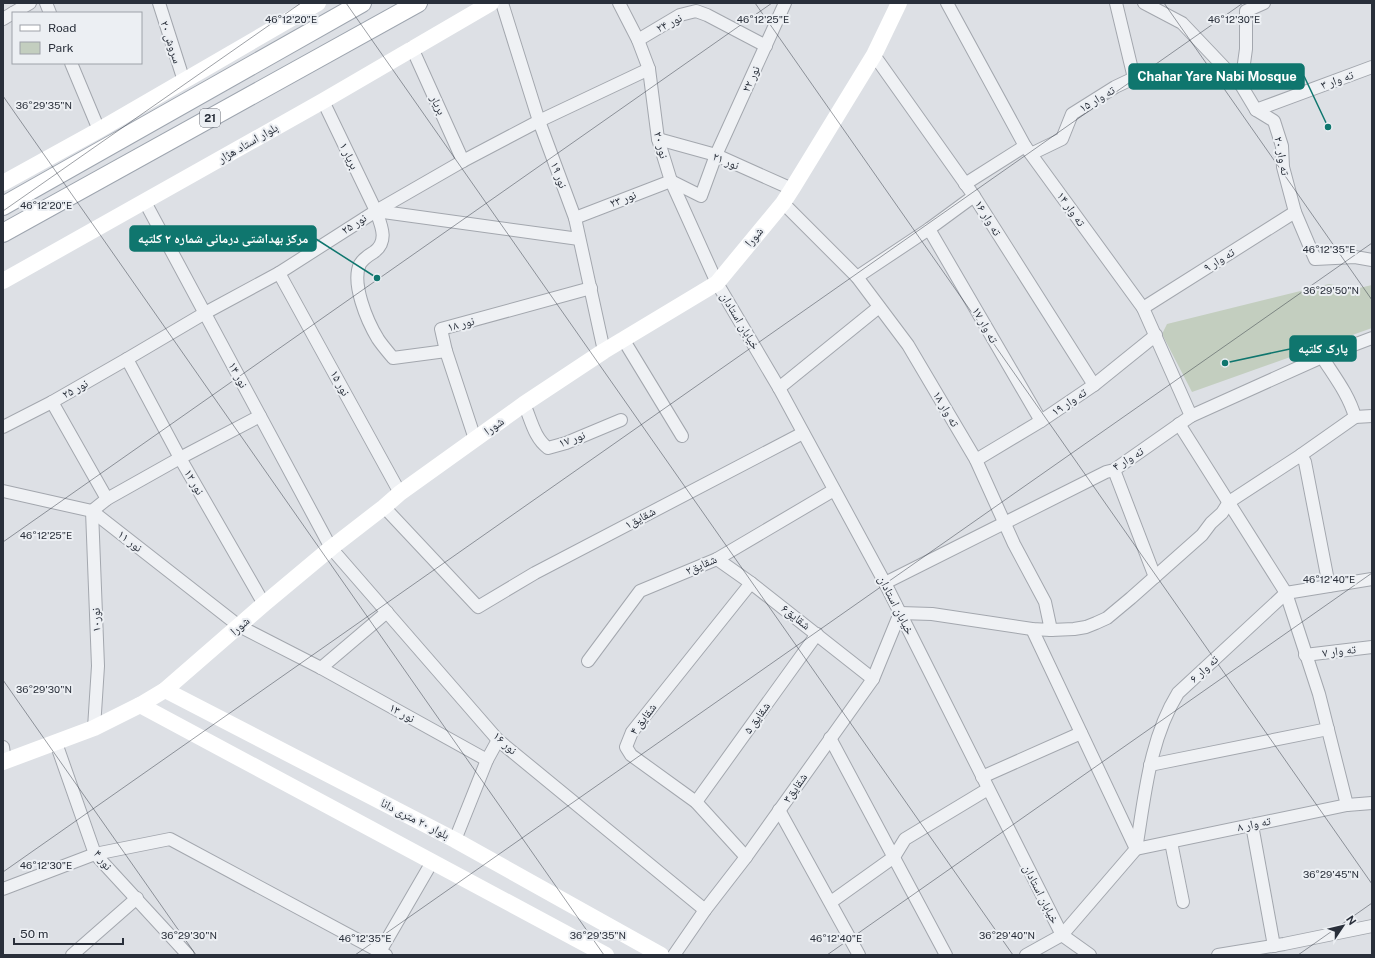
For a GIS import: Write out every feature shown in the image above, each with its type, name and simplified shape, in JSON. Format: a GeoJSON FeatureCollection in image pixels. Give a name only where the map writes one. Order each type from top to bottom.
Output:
{"type":"FeatureCollection","features":[{"type":"Feature","properties":{"kind":"main road","name":"21"},"geometry":{"type":"LineString","coordinates":[[3,206],[362,3]]}},
{"type":"Feature","properties":{"kind":"main road","name":"21"},"geometry":{"type":"LineString","coordinates":[[3,234],[418,3]]}},
{"type":"Feature","properties":{"kind":"street"},"geometry":{"type":"LineString","coordinates":[[15,12],[30,3]]}},
{"type":"Feature","properties":{"kind":"street","name":"سروش ۲۰"},"geometry":{"type":"LineString","coordinates":[[158,3],[184,81]]}},
{"type":"Feature","properties":{"kind":"street","name":"بلوار استاد هژار"},"geometry":{"type":"LineString","coordinates":[[3,281],[145,202],[491,3]]}},
{"type":"Feature","properties":{"kind":"street","name":"نور ۱۹"},"geometry":{"type":"LineString","coordinates":[[502,3],[539,121],[575,218],[604,351]]}},
{"type":"Feature","properties":{"kind":"street","name":"نور ۲۰"},"geometry":{"type":"LineString","coordinates":[[619,3],[638,40],[650,69],[658,139],[671,181],[717,283]]}},
{"type":"Feature","properties":{"kind":"street","name":"نور ۲۲"},"geometry":{"type":"LineString","coordinates":[[671,181],[701,196],[716,155],[785,3]]}},
{"type":"Feature","properties":{"kind":"street","name":"شورا"},"geometry":{"type":"LineString","coordinates":[[4,757],[56,743],[94,728],[140,705],[165,690],[264,604],[400,493],[524,404],[604,351],[717,283],[792,189],[874,55],[899,3]]}},
{"type":"Feature","properties":{"kind":"street","name":"ته وار ۱۴"},"geometry":{"type":"LineString","coordinates":[[947,3],[1028,150],[1143,308],[1191,416]]}},
{"type":"Feature","properties":{"kind":"street","name":"ته وار ۱۵"},"geometry":{"type":"LineString","coordinates":[[965,184],[1028,150],[1062,139],[1072,114],[1103,94],[1134,78],[1116,3]]}},
{"type":"Feature","properties":{"kind":"street","name":"ته وار ۲۰"},"geometry":{"type":"LineString","coordinates":[[1144,3],[1182,23],[1242,85],[1256,110],[1274,121],[1282,146],[1283,167],[1295,212],[1315,259],[1355,257],[1372,260]]}},
{"type":"Feature","properties":{"kind":"street"},"geometry":{"type":"LineString","coordinates":[[1242,85],[1246,49],[1246,11],[1264,3]]}},
{"type":"Feature","properties":{"kind":"street"},"geometry":{"type":"LineString","coordinates":[[3,182],[99,130],[184,81],[308,5]]}},
{"type":"Feature","properties":{"kind":"street","name":"نور ۲۴"},"geometry":{"type":"LineString","coordinates":[[638,40],[680,15],[696,12],[707,15],[766,46]]}},
{"type":"Feature","properties":{"kind":"street"},"geometry":{"type":"LineString","coordinates":[[3,19],[12,14]]}},
{"type":"Feature","properties":{"kind":"street","name":"بریار"},"geometry":{"type":"LineString","coordinates":[[412,48],[463,161]]}},
{"type":"Feature","properties":{"kind":"street","name":"ته وار ۱۶"},"geometry":{"type":"LineString","coordinates":[[874,55],[974,196],[1094,385]]}},
{"type":"Feature","properties":{"kind":"street"},"geometry":{"type":"LineString","coordinates":[[71,64],[99,130]]}},
{"type":"Feature","properties":{"kind":"street","name":"ته وار ۳"},"geometry":{"type":"LineString","coordinates":[[1256,110],[1372,67]]}},
{"type":"Feature","properties":{"kind":"street","name":"نور ۲۵"},"geometry":{"type":"LineString","coordinates":[[3,427],[52,402],[204,313],[279,273],[376,211],[463,161],[539,121],[650,69]]}},
{"type":"Feature","properties":{"kind":"street","name":"بریار ۱"},"geometry":{"type":"LineString","coordinates":[[323,100],[376,211],[384,238],[379,248],[361,262],[357,272],[356,284],[364,308],[377,338],[393,358],[446,352]]}},
{"type":"Feature","properties":{"kind":"street","name":"نور ۲۱"},"geometry":{"type":"LineString","coordinates":[[658,139],[716,155],[792,189]]}},
{"type":"Feature","properties":{"kind":"street","name":"نور ۲۳"},"geometry":{"type":"LineString","coordinates":[[575,218],[671,181]]}},
{"type":"Feature","properties":{"kind":"street"},"geometry":{"type":"LineString","coordinates":[[857,277],[929,229],[974,196]]}},
{"type":"Feature","properties":{"kind":"street","name":"نور ۱۴"},"geometry":{"type":"LineString","coordinates":[[145,202],[331,548]]}},
{"type":"Feature","properties":{"kind":"street","name":"ته وار ۱۸"},"geometry":{"type":"LineString","coordinates":[[783,202],[857,277],[908,345],[976,460],[1014,544],[1045,602],[1051,630]]}},
{"type":"Feature","properties":{"kind":"street"},"geometry":{"type":"LineString","coordinates":[[376,211],[579,239]]}},
{"type":"Feature","properties":{"kind":"street","name":"ته وار ۹"},"geometry":{"type":"LineString","coordinates":[[1143,308],[1295,212]]}},
{"type":"Feature","properties":{"kind":"street","name":"ته وار ۱۷"},"geometry":{"type":"LineString","coordinates":[[929,229],[1041,421]]}},
{"type":"Feature","properties":{"kind":"street","name":"نور ۱۵"},"geometry":{"type":"LineString","coordinates":[[279,273],[400,493]]}},
{"type":"Feature","properties":{"kind":"street","name":"خیابان استادان"},"geometry":{"type":"LineString","coordinates":[[717,283],[779,388],[900,613],[1062,934]]}},
{"type":"Feature","properties":{"kind":"street","name":"نور ۱۸"},"geometry":{"type":"LineString","coordinates":[[475,439],[446,352],[441,329],[591,288]]}},
{"type":"Feature","properties":{"kind":"street"},"geometry":{"type":"LineString","coordinates":[[779,388],[879,307]]}},
{"type":"Feature","properties":{"kind":"street","name":"ته وار ۱۹"},"geometry":{"type":"LineString","coordinates":[[976,460],[1041,421],[1094,385],[1156,335]]}},
{"type":"Feature","properties":{"kind":"street","name":"ته وار ۴"},"geometry":{"type":"LineString","coordinates":[[884,583],[1106,472],[1114,470],[1191,416],[1322,357],[1372,338]]}},
{"type":"Feature","properties":{"kind":"street"},"geometry":{"type":"LineString","coordinates":[[623,339],[682,436]]}},
{"type":"Feature","properties":{"kind":"street"},"geometry":{"type":"LineString","coordinates":[[1322,357],[1348,398],[1355,418]]}},
{"type":"Feature","properties":{"kind":"street","name":"نور ۱۲"},"geometry":{"type":"LineString","coordinates":[[127,359],[180,458],[264,604]]}},
{"type":"Feature","properties":{"kind":"street"},"geometry":{"type":"LineString","coordinates":[[52,402],[107,499]]}},
{"type":"Feature","properties":{"kind":"street","name":"نور ۱۷"},"geometry":{"type":"LineString","coordinates":[[524,404],[535,431],[542,443],[548,448],[566,443],[622,420]]}},
{"type":"Feature","properties":{"kind":"street"},"geometry":{"type":"LineString","coordinates":[[92,511],[107,499],[180,458],[260,416]]}},
{"type":"Feature","properties":{"kind":"street"},"geometry":{"type":"LineString","coordinates":[[900,613],[932,614],[1032,629],[1051,630],[1074,629],[1096,623],[1107,618],[1202,535],[1211,523],[1222,513],[1229,502],[1355,418],[1372,416]]}},
{"type":"Feature","properties":{"kind":"street"},"geometry":{"type":"LineString","coordinates":[[1179,424],[1286,593],[1319,694],[1347,805]]}},
{"type":"Feature","properties":{"kind":"street","name":"شقایق۱"},"geometry":{"type":"LineString","coordinates":[[384,507],[478,606],[535,573],[803,433]]}},
{"type":"Feature","properties":{"kind":"street"},"geometry":{"type":"LineString","coordinates":[[1300,455],[1306,462],[1329,586]]}},
{"type":"Feature","properties":{"kind":"street"},"geometry":{"type":"LineString","coordinates":[[1114,470],[1155,577]]}},
{"type":"Feature","properties":{"kind":"street","name":"شقایق۲"},"geometry":{"type":"LineString","coordinates":[[588,661],[640,591],[717,559],[834,490]]}},
{"type":"Feature","properties":{"kind":"street","name":"نور ۱۱"},"geometry":{"type":"LineString","coordinates":[[3,491],[92,511],[240,626]]}},
{"type":"Feature","properties":{"kind":"street","name":"نور۱۰"},"geometry":{"type":"LineString","coordinates":[[92,511],[98,666],[94,728]]}},
{"type":"Feature","properties":{"kind":"street","name":"نور ۱۶"},"geometry":{"type":"LineString","coordinates":[[331,548],[498,740],[705,910]]}},
{"type":"Feature","properties":{"kind":"street","name":"شقایق۶"},"geometry":{"type":"LineString","coordinates":[[717,559],[751,583],[873,678]]}},
{"type":"Feature","properties":{"kind":"street"},"geometry":{"type":"LineString","coordinates":[[1286,593],[1372,579]]}},
{"type":"Feature","properties":{"kind":"street","name":"شقایق ۴"},"geometry":{"type":"LineString","coordinates":[[746,857],[696,802],[631,755],[626,747],[632,732],[751,583]]}},
{"type":"Feature","properties":{"kind":"street","name":"ته وار ۶"},"geometry":{"type":"LineString","coordinates":[[1136,849],[1153,749],[1168,708],[1178,693],[1286,593]]}},
{"type":"Feature","properties":{"kind":"street"},"geometry":{"type":"LineString","coordinates":[[321,668],[387,612]]}},
{"type":"Feature","properties":{"kind":"street","name":"شقایق۳"},"geometry":{"type":"LineString","coordinates":[[674,955],[705,910],[746,857],[873,678],[900,613]]}},
{"type":"Feature","properties":{"kind":"street","name":"نور ۱۳"},"geometry":{"type":"LineString","coordinates":[[240,626],[321,668],[487,760]]}},
{"type":"Feature","properties":{"kind":"street"},"geometry":{"type":"LineString","coordinates":[[1026,955],[1062,934],[1136,849],[1032,629]]}},
{"type":"Feature","properties":{"kind":"street","name":"شقایق ۵"},"geometry":{"type":"LineString","coordinates":[[696,802],[817,634]]}},
{"type":"Feature","properties":{"kind":"street","name":"ته وار ۷"},"geometry":{"type":"LineString","coordinates":[[1305,654],[1372,647]]}},
{"type":"Feature","properties":{"kind":"street","name":"بلوار ۲۰ متری دانا"},"geometry":{"type":"LineString","coordinates":[[165,690],[455,840],[661,955]]}},
{"type":"Feature","properties":{"kind":"street"},"geometry":{"type":"LineString","coordinates":[[140,705],[606,955]]}},
{"type":"Feature","properties":{"kind":"street"},"geometry":{"type":"LineString","coordinates":[[1150,765],[1328,729]]}},
{"type":"Feature","properties":{"kind":"street"},"geometry":{"type":"LineString","coordinates":[[982,777],[1081,733]]}},
{"type":"Feature","properties":{"kind":"street"},"geometry":{"type":"LineString","coordinates":[[830,738],[946,955]]}},
{"type":"Feature","properties":{"kind":"street"},"geometry":{"type":"LineString","coordinates":[[455,840],[487,760],[498,740]]}},
{"type":"Feature","properties":{"kind":"street","name":"نور ۴"},"geometry":{"type":"LineString","coordinates":[[56,743],[95,854],[188,955]]}},
{"type":"Feature","properties":{"kind":"street"},"geometry":{"type":"LineString","coordinates":[[831,902],[894,857],[905,839],[988,788]]}},
{"type":"Feature","properties":{"kind":"street","name":"ته وار ۸"},"geometry":{"type":"LineString","coordinates":[[1136,849],[1347,805],[1372,803]]}},
{"type":"Feature","properties":{"kind":"street"},"geometry":{"type":"LineString","coordinates":[[779,810],[859,955]]}},
{"type":"Feature","properties":{"kind":"street"},"geometry":{"type":"LineString","coordinates":[[1252,825],[1274,946]]}},
{"type":"Feature","properties":{"kind":"street"},"geometry":{"type":"LineString","coordinates":[[3,890],[95,854],[170,839],[381,954],[432,862]]}},
{"type":"Feature","properties":{"kind":"street"},"geometry":{"type":"LineString","coordinates":[[1171,842],[1183,902]]}},
{"type":"Feature","properties":{"kind":"street"},"geometry":{"type":"LineString","coordinates":[[72,955],[136,898]]}},
{"type":"Feature","properties":{"kind":"street"},"geometry":{"type":"LineString","coordinates":[[1218,955],[1274,946],[1372,926]]}},
{"type":"Feature","properties":{"kind":"street"},"geometry":{"type":"LineString","coordinates":[[1062,934],[1090,955]]}},
{"type":"Feature","properties":{"kind":"green space"},"geometry":{"type":"Polygon","coordinates":[[[1329,284],[1355,289],[1372,285],[1372,328],[1192,392],[1162,334],[1167,324],[1329,284]]]}},
{"type":"Feature","properties":{"kind":"place","name":"Chahar Yare Nabi Mosque"},"geometry":{"type":"Point","coordinates":[1328,127]}},
{"type":"Feature","properties":{"kind":"place","name":"مرکز بهداشتی درمانی شماره ۲ کلتپه"},"geometry":{"type":"Point","coordinates":[377,278]}},
{"type":"Feature","properties":{"kind":"place","name":"پارک کلتپه"},"geometry":{"type":"Point","coordinates":[1225,363]}}]}
